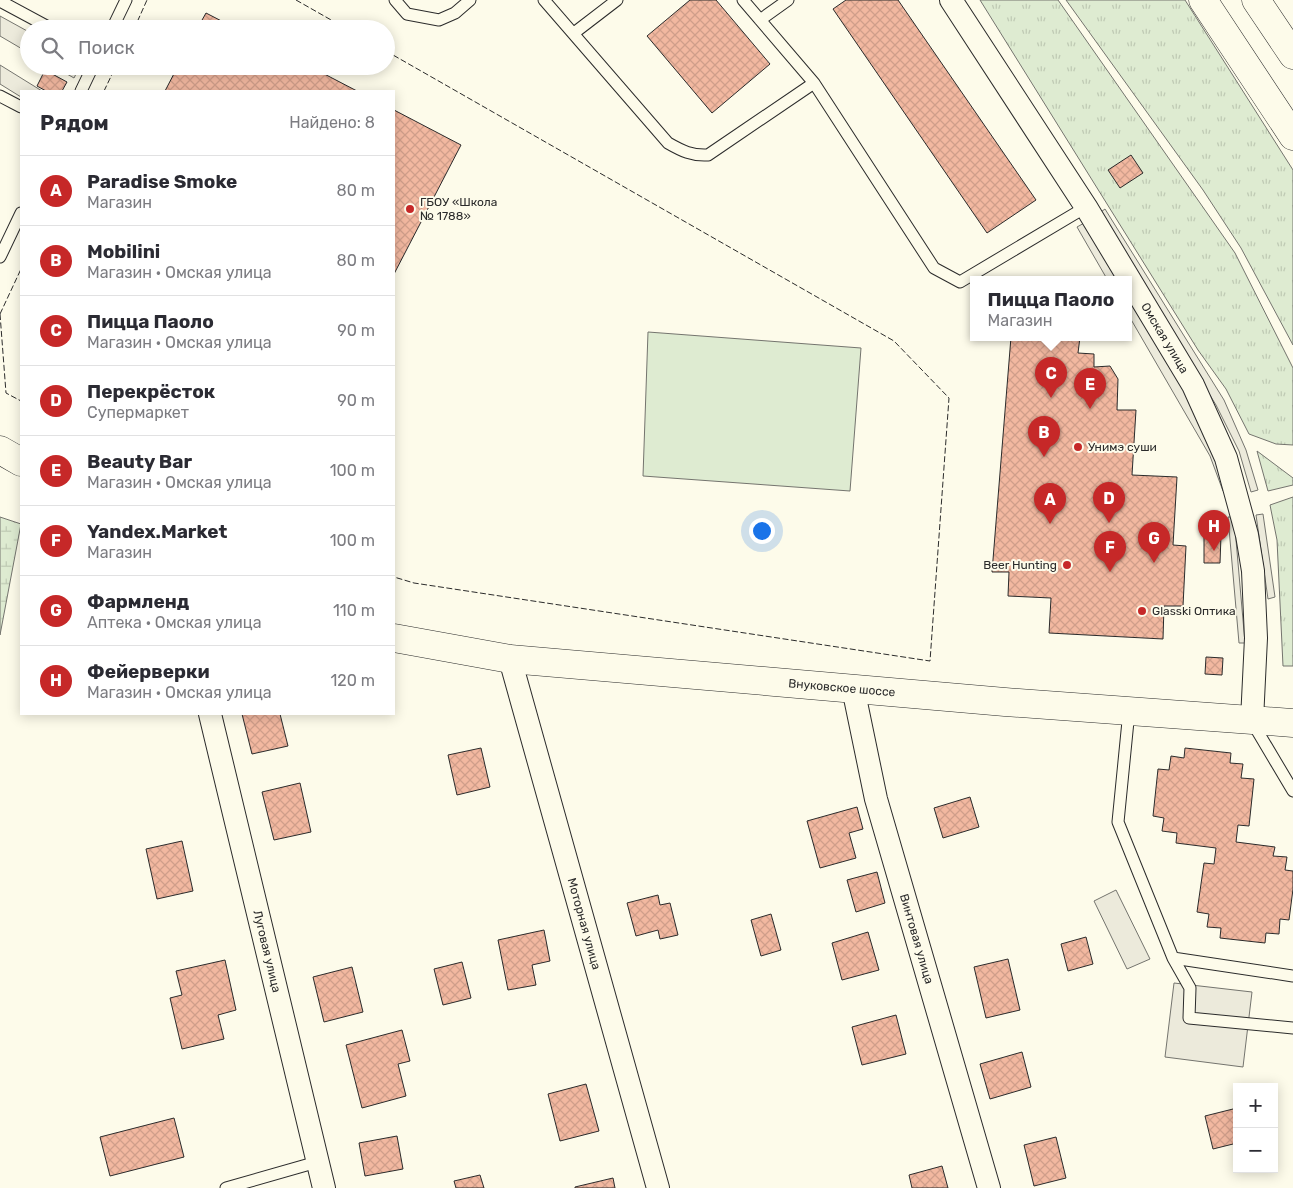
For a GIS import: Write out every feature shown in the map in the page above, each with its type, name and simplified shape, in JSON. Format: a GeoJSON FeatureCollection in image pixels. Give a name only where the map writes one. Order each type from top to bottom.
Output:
{"type":"FeatureCollection","features":[{"type":"Feature","properties":{"kind":"street","name":"Омская улица"},"geometry":{"type":"LineString","coordinates":[[951,0],[1086,208],[1127,276]]}},
{"type":"Feature","properties":{"kind":"street"},"geometry":{"type":"LineString","coordinates":[[1203,0],[1293,136]]}},
{"type":"Feature","properties":{"kind":"street"},"geometry":{"type":"LineString","coordinates":[[1256,0],[1293,55]]}},
{"type":"Feature","properties":{"kind":"street","name":"Омская улица"},"geometry":{"type":"LineString","coordinates":[[1132,284],[1193,385],[1226,458],[1247,535],[1253,571],[1256,638],[1252,720]]}},
{"type":"Feature","properties":{"kind":"street"},"geometry":{"type":"LineString","coordinates":[[0,450],[20,461]]}},
{"type":"Feature","properties":{"kind":"street","name":"Внуковское шоссе"},"geometry":{"type":"LineString","coordinates":[[395,638],[510,659],[1293,723]]}},
{"type":"Feature","properties":{"kind":"street","name":"Моторная улица"},"geometry":{"type":"LineString","coordinates":[[510,659],[658,1188]]}},
{"type":"Feature","properties":{"kind":"street","name":"Винтовая улица"},"geometry":{"type":"LineString","coordinates":[[853,688],[876,799],[989,1188]]}},
{"type":"Feature","properties":{"kind":"street","name":"Луговая улица"},"geometry":{"type":"LineString","coordinates":[[210,715],[324,1188]]}},
{"type":"Feature","properties":{"kind":"lane"},"geometry":{"type":"LineString","coordinates":[[116,20],[126,0]]}},
{"type":"Feature","properties":{"kind":"lane"},"geometry":{"type":"LineString","coordinates":[[395,0],[407,14],[439,20],[455,13],[470,0]]}},
{"type":"Feature","properties":{"kind":"lane"},"geometry":{"type":"LineString","coordinates":[[544,0],[668,143],[696,156],[708,155],[814,83]]}},
{"type":"Feature","properties":{"kind":"lane"},"geometry":{"type":"LineString","coordinates":[[574,33],[617,0]]}},
{"type":"Feature","properties":{"kind":"lane"},"geometry":{"type":"LineString","coordinates":[[743,0],[814,83],[934,268],[960,282],[970,276]]}},
{"type":"Feature","properties":{"kind":"lane"},"geometry":{"type":"LineString","coordinates":[[760,20],[788,0]]}},
{"type":"Feature","properties":{"kind":"lane"},"geometry":{"type":"LineString","coordinates":[[0,1],[35,20]]}},
{"type":"Feature","properties":{"kind":"lane"},"geometry":{"type":"LineString","coordinates":[[81,90],[89,75]]}},
{"type":"Feature","properties":{"kind":"lane"},"geometry":{"type":"LineString","coordinates":[[0,96],[20,106]]}},
{"type":"Feature","properties":{"kind":"lane"},"geometry":{"type":"LineString","coordinates":[[970,276],[1086,208]]}},
{"type":"Feature","properties":{"kind":"lane"},"geometry":{"type":"LineString","coordinates":[[0,257],[20,215]]}},
{"type":"Feature","properties":{"kind":"lane"},"geometry":{"type":"LineString","coordinates":[[1129,711],[1118,822],[1173,958],[1190,988],[1189,1018],[1293,1028]]}},
{"type":"Feature","properties":{"kind":"lane"},"geometry":{"type":"LineString","coordinates":[[1252,720],[1293,792]]}},
{"type":"Feature","properties":{"kind":"lane"},"geometry":{"type":"LineString","coordinates":[[1173,958],[1293,976]]}},
{"type":"Feature","properties":{"kind":"lane"},"geometry":{"type":"LineString","coordinates":[[226,1188],[317,1162]]}},
{"type":"Feature","properties":{"kind":"green space"},"geometry":{"type":"Polygon","coordinates":[[[980,0],[1058,0],[1235,253],[1293,368],[1293,445],[1276,444],[1249,434],[1226,389],[1198,350],[980,0]]]}},
{"type":"Feature","properties":{"kind":"green space"},"geometry":{"type":"Polygon","coordinates":[[[1066,0],[1185,0],[1293,170],[1293,345],[1241,248],[1203,190],[1066,0]]]}},
{"type":"Feature","properties":{"kind":"green space"},"geometry":{"type":"Polygon","coordinates":[[[648,332],[861,348],[850,491],[643,476],[648,332]]]}},
{"type":"Feature","properties":{"kind":"green space"},"geometry":{"type":"Polygon","coordinates":[[[1257,451],[1293,478],[1293,485],[1268,491],[1257,451]]]}},
{"type":"Feature","properties":{"kind":"green space"},"geometry":{"type":"Polygon","coordinates":[[[1293,497],[1293,666],[1283,666],[1277,540],[1270,505],[1293,497]]]}},
{"type":"Feature","properties":{"kind":"green space"},"geometry":{"type":"Polygon","coordinates":[[[0,517],[20,524],[20,529],[0,635],[0,517]]]}},
{"type":"Feature","properties":{"kind":"shaded area"},"geometry":{"type":"Polygon","coordinates":[[[0,16],[20,27],[20,48],[0,36],[0,16]]]}},
{"type":"Feature","properties":{"kind":"shaded area"},"geometry":{"type":"Polygon","coordinates":[[[0,65],[40,90],[20,90],[20,96],[0,84],[0,65]]]}},
{"type":"Feature","properties":{"kind":"shaded area"},"geometry":{"type":"Polygon","coordinates":[[[1105,209],[1224,400],[1246,450],[1258,490],[1251,492],[1239,451],[1216,405],[1098,214],[1105,209]]]}},
{"type":"Feature","properties":{"kind":"shaded area"},"geometry":{"type":"Polygon","coordinates":[[[1086,222],[1117,276],[1105,276],[1077,227],[1086,222]]]}},
{"type":"Feature","properties":{"kind":"shaded area"},"geometry":{"type":"Polygon","coordinates":[[[1132,302],[1211,438],[1230,489],[1223,491],[1210,456],[1132,321],[1132,302]]]}},
{"type":"Feature","properties":{"kind":"shaded area"},"geometry":{"type":"Polygon","coordinates":[[[1263,514],[1275,597],[1268,599],[1256,515],[1263,514]]]}},
{"type":"Feature","properties":{"kind":"shaded area"},"geometry":{"type":"Polygon","coordinates":[[[1228,517],[1234,517],[1245,643],[1239,643],[1228,517]]]}},
{"type":"Feature","properties":{"kind":"shaded area"},"geometry":{"type":"Polygon","coordinates":[[[1116,890],[1150,959],[1127,969],[1094,901],[1116,890]]]}},
{"type":"Feature","properties":{"kind":"shaded area"},"geometry":{"type":"Polygon","coordinates":[[[1174,983],[1252,992],[1243,1067],[1165,1057],[1174,983]]]}},
{"type":"Feature","properties":{"kind":"building"},"geometry":{"type":"Polygon","coordinates":[[[690,0],[716,0],[770,64],[712,113],[647,36],[690,0]]]}},
{"type":"Feature","properties":{"kind":"building"},"geometry":{"type":"Polygon","coordinates":[[[846,0],[898,0],[1036,200],[987,233],[833,9],[846,0]]]}},
{"type":"Feature","properties":{"kind":"building"},"geometry":{"type":"Polygon","coordinates":[[[206,13],[220,20],[202,20],[206,13]]]}},
{"type":"Feature","properties":{"kind":"building"},"geometry":{"type":"Polygon","coordinates":[[[42,75],[54,75],[67,82],[63,90],[44,90],[37,86],[42,75]]]}},
{"type":"Feature","properties":{"kind":"building"},"geometry":{"type":"Polygon","coordinates":[[[173,75],[326,75],[355,90],[166,90],[173,75]]]}},
{"type":"Feature","properties":{"kind":"building","name":"ГБОУ «Школа № 1788»"},"geometry":{"type":"Polygon","coordinates":[[[395,111],[461,145],[395,272],[395,111]]]}},
{"type":"Feature","properties":{"kind":"building"},"geometry":{"type":"Polygon","coordinates":[[[1131,155],[1143,173],[1120,188],[1108,170],[1131,155]]]}},
{"type":"Feature","properties":{"kind":"building"},"geometry":{"type":"Polygon","coordinates":[[[1011,341],[1080,341],[1078,353],[1094,354],[1094,367],[1110,366],[1118,379],[1117,410],[1136,410],[1132,475],[1177,477],[1173,545],[1186,546],[1183,606],[1164,606],[1163,639],[1049,633],[1051,598],[1008,596],[1009,572],[992,572],[1011,341]]]}},
{"type":"Feature","properties":{"kind":"building"},"geometry":{"type":"Polygon","coordinates":[[[1204,535],[1221,535],[1220,563],[1204,563],[1204,535]]]}},
{"type":"Feature","properties":{"kind":"building"},"geometry":{"type":"Polygon","coordinates":[[[1206,657],[1223,658],[1222,675],[1205,674],[1206,657]]]}},
{"type":"Feature","properties":{"kind":"building"},"geometry":{"type":"Polygon","coordinates":[[[242,715],[280,715],[288,746],[252,754],[242,715]]]}},
{"type":"Feature","properties":{"kind":"building"},"geometry":{"type":"Polygon","coordinates":[[[481,748],[490,787],[457,795],[448,755],[481,748]]]}},
{"type":"Feature","properties":{"kind":"building"},"geometry":{"type":"Polygon","coordinates":[[[1185,748],[1231,753],[1230,763],[1243,764],[1241,778],[1254,779],[1249,826],[1238,825],[1236,842],[1275,847],[1273,856],[1287,857],[1285,870],[1293,871],[1289,920],[1280,919],[1279,934],[1266,933],[1265,943],[1220,938],[1221,928],[1207,927],[1209,914],[1197,912],[1204,863],[1214,864],[1216,848],[1176,843],[1177,833],[1162,831],[1164,818],[1153,816],[1158,769],[1169,770],[1171,756],[1184,758],[1185,748]]]}},
{"type":"Feature","properties":{"kind":"building"},"geometry":{"type":"Polygon","coordinates":[[[300,783],[311,832],[274,840],[262,792],[300,783]]]}},
{"type":"Feature","properties":{"kind":"building"},"geometry":{"type":"Polygon","coordinates":[[[970,797],[979,827],[943,838],[934,808],[970,797]]]}},
{"type":"Feature","properties":{"kind":"building"},"geometry":{"type":"Polygon","coordinates":[[[857,807],[863,829],[849,833],[856,858],[820,868],[807,821],[857,807]]]}},
{"type":"Feature","properties":{"kind":"building"},"geometry":{"type":"Polygon","coordinates":[[[182,841],[193,891],[157,899],[146,849],[182,841]]]}},
{"type":"Feature","properties":{"kind":"building"},"geometry":{"type":"Polygon","coordinates":[[[877,872],[885,903],[856,912],[847,880],[877,872]]]}},
{"type":"Feature","properties":{"kind":"building"},"geometry":{"type":"Polygon","coordinates":[[[658,895],[660,905],[670,903],[678,935],[660,939],[658,930],[636,936],[627,903],[658,895]]]}},
{"type":"Feature","properties":{"kind":"building"},"geometry":{"type":"Polygon","coordinates":[[[771,914],[781,950],[761,956],[751,920],[771,914]]]}},
{"type":"Feature","properties":{"kind":"building"},"geometry":{"type":"Polygon","coordinates":[[[544,930],[550,961],[532,965],[536,985],[508,990],[498,940],[544,930]]]}},
{"type":"Feature","properties":{"kind":"building"},"geometry":{"type":"Polygon","coordinates":[[[868,932],[879,970],[842,980],[832,943],[868,932]]]}},
{"type":"Feature","properties":{"kind":"building"},"geometry":{"type":"Polygon","coordinates":[[[1086,937],[1093,964],[1068,971],[1061,944],[1086,937]]]}},
{"type":"Feature","properties":{"kind":"building"},"geometry":{"type":"Polygon","coordinates":[[[1008,959],[1020,1010],[986,1018],[974,967],[1008,959]]]}},
{"type":"Feature","properties":{"kind":"building"},"geometry":{"type":"Polygon","coordinates":[[[225,960],[236,1010],[218,1015],[224,1039],[182,1049],[170,998],[182,995],[176,971],[225,960]]]}},
{"type":"Feature","properties":{"kind":"building"},"geometry":{"type":"Polygon","coordinates":[[[462,962],[471,998],[443,1005],[434,969],[462,962]]]}},
{"type":"Feature","properties":{"kind":"building"},"geometry":{"type":"Polygon","coordinates":[[[352,967],[363,1012],[324,1022],[313,977],[352,967]]]}},
{"type":"Feature","properties":{"kind":"building"},"geometry":{"type":"Polygon","coordinates":[[[896,1015],[906,1054],[862,1065],[852,1027],[896,1015]]]}},
{"type":"Feature","properties":{"kind":"building"},"geometry":{"type":"Polygon","coordinates":[[[402,1030],[410,1061],[398,1064],[406,1096],[362,1108],[346,1045],[402,1030]]]}},
{"type":"Feature","properties":{"kind":"building"},"geometry":{"type":"Polygon","coordinates":[[[1022,1052],[1031,1087],[990,1099],[980,1064],[1022,1052]]]}},
{"type":"Feature","properties":{"kind":"building"},"geometry":{"type":"Polygon","coordinates":[[[586,1084],[599,1131],[560,1141],[548,1094],[586,1084]]]}},
{"type":"Feature","properties":{"kind":"building"},"geometry":{"type":"Polygon","coordinates":[[[1233,1109],[1233,1144],[1213,1149],[1205,1116],[1233,1109]]]}},
{"type":"Feature","properties":{"kind":"building"},"geometry":{"type":"Polygon","coordinates":[[[174,1118],[184,1157],[110,1176],[100,1137],[174,1118]]]}},
{"type":"Feature","properties":{"kind":"building"},"geometry":{"type":"Polygon","coordinates":[[[397,1136],[403,1169],[365,1176],[359,1143],[397,1136]]]}},
{"type":"Feature","properties":{"kind":"building"},"geometry":{"type":"Polygon","coordinates":[[[1056,1137],[1066,1178],[1034,1186],[1024,1145],[1056,1137]]]}},
{"type":"Feature","properties":{"kind":"building"},"geometry":{"type":"Polygon","coordinates":[[[942,1166],[948,1188],[912,1188],[909,1175],[942,1166]]]}},
{"type":"Feature","properties":{"kind":"building"},"geometry":{"type":"Polygon","coordinates":[[[480,1175],[484,1188],[456,1188],[454,1181],[480,1175]]]}},
{"type":"Feature","properties":{"kind":"building"},"geometry":{"type":"Polygon","coordinates":[[[613,1178],[615,1188],[575,1188],[575,1187],[613,1178]]]}},
{"type":"Feature","properties":{"kind":"fence"},"geometry":{"type":"LineString","coordinates":[[138,20],[147,0]]}},
{"type":"Feature","properties":{"kind":"fence"},"geometry":{"type":"LineString","coordinates":[[296,0],[331,20]]}},
{"type":"Feature","properties":{"kind":"fence"},"geometry":{"type":"LineString","coordinates":[[395,56],[894,341],[949,398],[930,661],[414,583],[395,577]]}},
{"type":"Feature","properties":{"kind":"fence"},"geometry":{"type":"LineString","coordinates":[[104,90],[112,75]]}},
{"type":"Feature","properties":{"kind":"fence"},"geometry":{"type":"LineString","coordinates":[[0,314],[20,271]]}},
{"type":"Feature","properties":{"kind":"fence"},"geometry":{"type":"LineString","coordinates":[[0,314],[6,393],[20,400]]}},
{"type":"Feature","properties":{"kind":"place","name":"ГБОУ «Школа № 1788»"},"geometry":{"type":"Point","coordinates":[410,209]}},
{"type":"Feature","properties":{"kind":"place","name":"Пицца Паоло"},"geometry":{"type":"Point","coordinates":[1051,398]}},
{"type":"Feature","properties":{"kind":"place","name":"Beauty Bar"},"geometry":{"type":"Point","coordinates":[1090,409]}},
{"type":"Feature","properties":{"kind":"place","name":"Унимэ суши"},"geometry":{"type":"Point","coordinates":[1078,447]}},
{"type":"Feature","properties":{"kind":"place","name":"Mobilini"},"geometry":{"type":"Point","coordinates":[1044,457]}},
{"type":"Feature","properties":{"kind":"place","name":"Перекрёсток"},"geometry":{"type":"Point","coordinates":[1109,523]}},
{"type":"Feature","properties":{"kind":"place","name":"Paradise Smoke"},"geometry":{"type":"Point","coordinates":[1050,524]}},
{"type":"Feature","properties":{"kind":"place","name":"Фейерверки"},"geometry":{"type":"Point","coordinates":[1214,551]}},
{"type":"Feature","properties":{"kind":"place","name":"Фармленд"},"geometry":{"type":"Point","coordinates":[1154,563]}},
{"type":"Feature","properties":{"kind":"place","name":"Beer Hunting"},"geometry":{"type":"Point","coordinates":[1067,565]}},
{"type":"Feature","properties":{"kind":"place","name":"Yandex.Market"},"geometry":{"type":"Point","coordinates":[1110,572]}},
{"type":"Feature","properties":{"kind":"place","name":"Glasski Оптика"},"geometry":{"type":"Point","coordinates":[1142,611]}}]}
